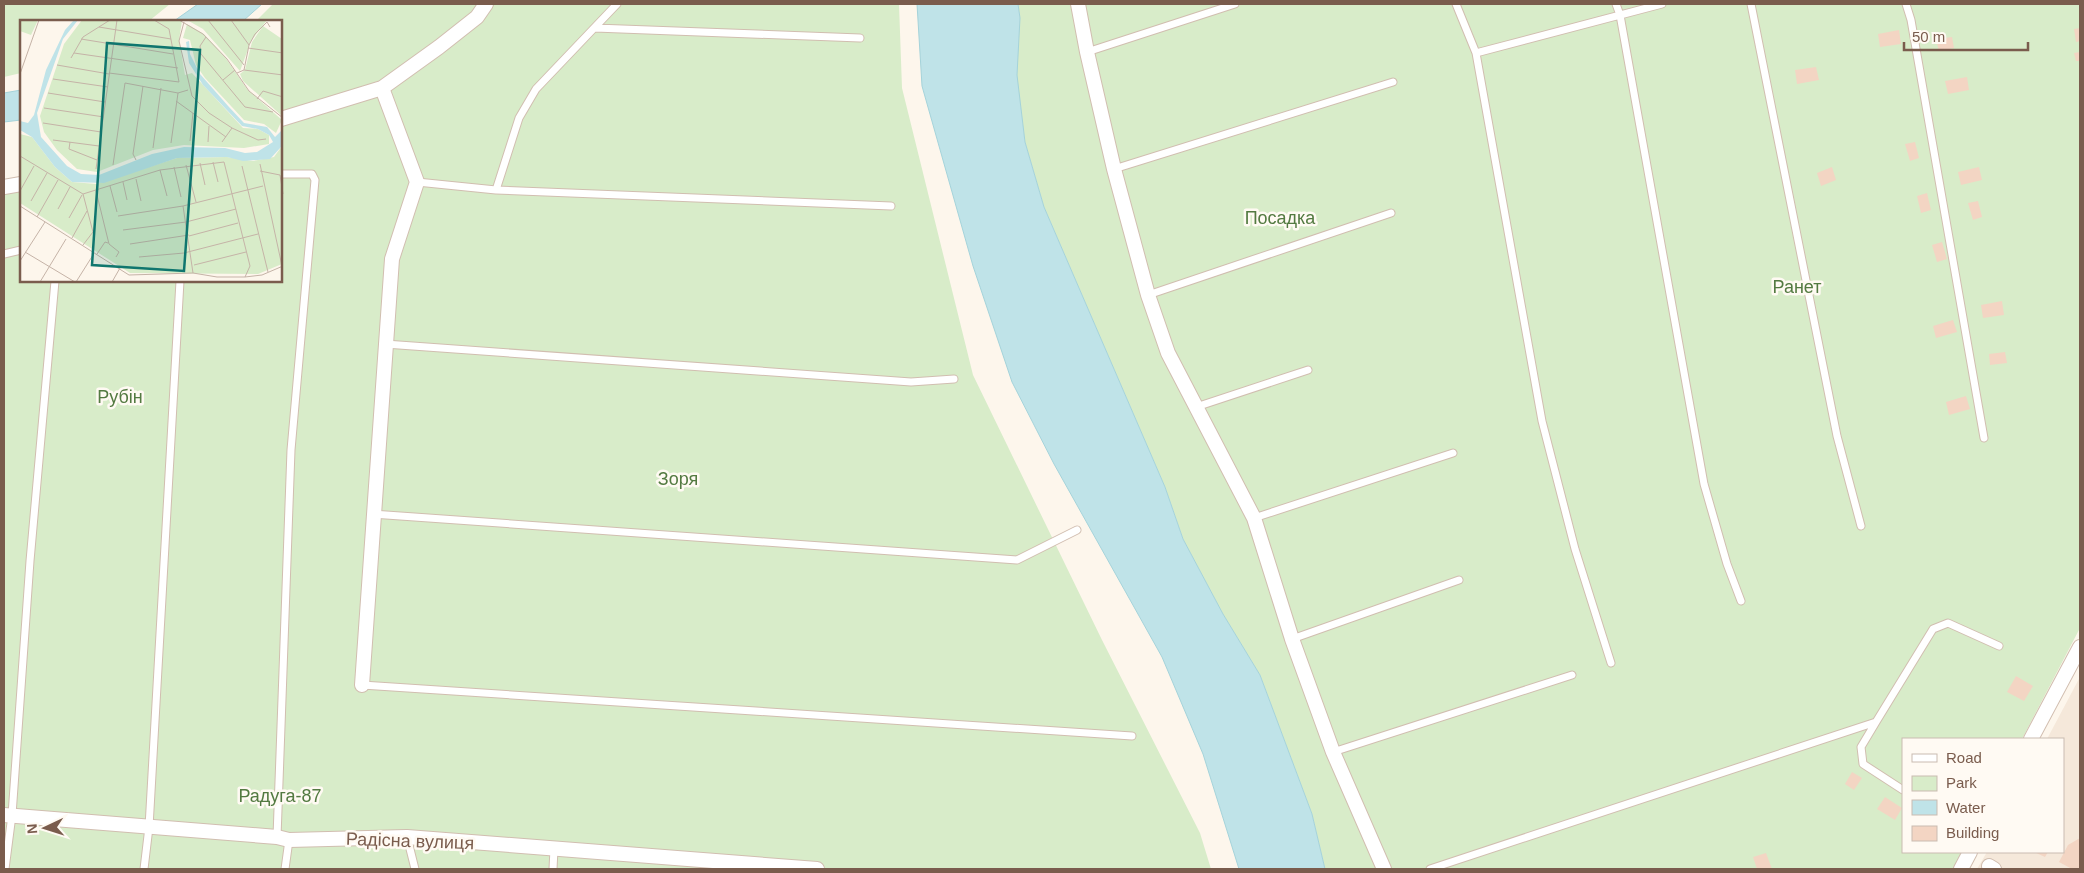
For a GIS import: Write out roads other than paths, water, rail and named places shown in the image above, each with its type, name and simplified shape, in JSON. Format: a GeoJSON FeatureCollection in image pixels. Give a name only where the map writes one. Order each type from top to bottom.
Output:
{"type":"FeatureCollection","features":[{"type":"Feature","properties":{"kind":"street"},"geometry":{"type":"LineString","coordinates":[[282,119],[382,88],[439,47],[477,16],[486,4]]}},
{"type":"Feature","properties":{"kind":"street"},"geometry":{"type":"LineString","coordinates":[[1078,4],[1114,169],[1148,295],[1168,353],[1254,518],[1292,639],[1333,752],[1384,869]]}},
{"type":"Feature","properties":{"kind":"street"},"geometry":{"type":"LineString","coordinates":[[362,685],[372,514],[392,259],[417,182],[382,88]]}},
{"type":"Feature","properties":{"kind":"street"},"geometry":{"type":"LineString","coordinates":[[4,187],[20,184]]}},
{"type":"Feature","properties":{"kind":"street"},"geometry":{"type":"LineString","coordinates":[[2031,738],[2080,647]]}},
{"type":"Feature","properties":{"kind":"street","name":"Радісна вулиця"},"geometry":{"type":"LineString","coordinates":[[8,815],[283,838],[407,837],[554,849],[689,865],[817,869]]}},
{"type":"Feature","properties":{"kind":"street"},"geometry":{"type":"LineString","coordinates":[[1961,869],[1969,853]]}},
{"type":"Feature","properties":{"kind":"lane"},"geometry":{"type":"LineString","coordinates":[[496,190],[519,118],[536,89],[617,4]]}},
{"type":"Feature","properties":{"kind":"lane"},"geometry":{"type":"LineString","coordinates":[[1087,52],[1235,4]]}},
{"type":"Feature","properties":{"kind":"lane"},"geometry":{"type":"LineString","coordinates":[[1456,4],[1476,53],[1542,421],[1575,549],[1611,663]]}},
{"type":"Feature","properties":{"kind":"lane"},"geometry":{"type":"LineString","coordinates":[[1616,4],[1620,15],[1704,484],[1727,564],[1741,602]]}},
{"type":"Feature","properties":{"kind":"lane"},"geometry":{"type":"LineString","coordinates":[[1476,53],[1662,4]]}},
{"type":"Feature","properties":{"kind":"lane"},"geometry":{"type":"LineString","coordinates":[[1751,4],[1837,436],[1861,526]]}},
{"type":"Feature","properties":{"kind":"lane"},"geometry":{"type":"LineString","coordinates":[[1906,4],[1913,30],[1984,438]]}},
{"type":"Feature","properties":{"kind":"lane"},"geometry":{"type":"LineString","coordinates":[[595,28],[860,38]]}},
{"type":"Feature","properties":{"kind":"lane"},"geometry":{"type":"LineString","coordinates":[[1114,169],[1393,82]]}},
{"type":"Feature","properties":{"kind":"lane"},"geometry":{"type":"LineString","coordinates":[[282,174],[312,174],[315,180],[291,450],[283,838],[285,869]]}},
{"type":"Feature","properties":{"kind":"lane"},"geometry":{"type":"LineString","coordinates":[[417,182],[496,190],[891,206]]}},
{"type":"Feature","properties":{"kind":"lane"},"geometry":{"type":"LineString","coordinates":[[1148,295],[1391,213]]}},
{"type":"Feature","properties":{"kind":"lane"},"geometry":{"type":"LineString","coordinates":[[4,254],[20,250]]}},
{"type":"Feature","properties":{"kind":"lane"},"geometry":{"type":"LineString","coordinates":[[5,869],[30,561],[56,282]]}},
{"type":"Feature","properties":{"kind":"lane"},"geometry":{"type":"LineString","coordinates":[[144,869],[149,827],[180,282]]}},
{"type":"Feature","properties":{"kind":"lane"},"geometry":{"type":"LineString","coordinates":[[385,344],[911,382],[954,379]]}},
{"type":"Feature","properties":{"kind":"lane"},"geometry":{"type":"LineString","coordinates":[[1195,407],[1308,370]]}},
{"type":"Feature","properties":{"kind":"lane"},"geometry":{"type":"LineString","coordinates":[[1254,518],[1453,453]]}},
{"type":"Feature","properties":{"kind":"lane"},"geometry":{"type":"LineString","coordinates":[[372,514],[1017,560],[1077,530]]}},
{"type":"Feature","properties":{"kind":"lane"},"geometry":{"type":"LineString","coordinates":[[1292,639],[1459,580]]}},
{"type":"Feature","properties":{"kind":"lane"},"geometry":{"type":"LineString","coordinates":[[1902,789],[1863,764],[1861,747],[1934,629],[1948,623],[1999,646]]}},
{"type":"Feature","properties":{"kind":"lane"},"geometry":{"type":"LineString","coordinates":[[1333,752],[1572,675]]}},
{"type":"Feature","properties":{"kind":"lane"},"geometry":{"type":"LineString","coordinates":[[362,685],[1132,736]]}},
{"type":"Feature","properties":{"kind":"lane"},"geometry":{"type":"LineString","coordinates":[[1430,869],[1876,722]]}},
{"type":"Feature","properties":{"kind":"lane"},"geometry":{"type":"LineString","coordinates":[[407,837],[415,869]]}},
{"type":"Feature","properties":{"kind":"lane"},"geometry":{"type":"LineString","coordinates":[[552,869],[554,849]]}},
{"type":"Feature","properties":{"kind":"water"},"geometry":{"type":"Polygon","coordinates":[[[198,4],[262,4],[244,20],[175,20],[198,4]]]}},
{"type":"Feature","properties":{"kind":"water"},"geometry":{"type":"Polygon","coordinates":[[[917,4],[1018,4],[1020,18],[1017,75],[1025,142],[1044,207],[1165,487],[1183,539],[1223,614],[1260,675],[1312,814],[1325,869],[1239,869],[1203,754],[1162,657],[1054,464],[1012,382],[973,266],[922,86],[917,4]]]}},
{"type":"Feature","properties":{"kind":"water"},"geometry":{"type":"Polygon","coordinates":[[[20,90],[20,120],[4,122],[4,93],[20,90]]]}},
{"type":"Feature","properties":{"kind":"park label","name":"Посадка"},"geometry":{"type":"Point","coordinates":[1280,218]}},
{"type":"Feature","properties":{"kind":"park label","name":"Ранет"},"geometry":{"type":"Point","coordinates":[1797,287]}},
{"type":"Feature","properties":{"kind":"park label","name":"Рубін"},"geometry":{"type":"Point","coordinates":[120,397]}},
{"type":"Feature","properties":{"kind":"park label","name":"Зоря"},"geometry":{"type":"Point","coordinates":[678,479]}},
{"type":"Feature","properties":{"kind":"park label","name":"Радуга-87"},"geometry":{"type":"Point","coordinates":[280,796]}}]}
